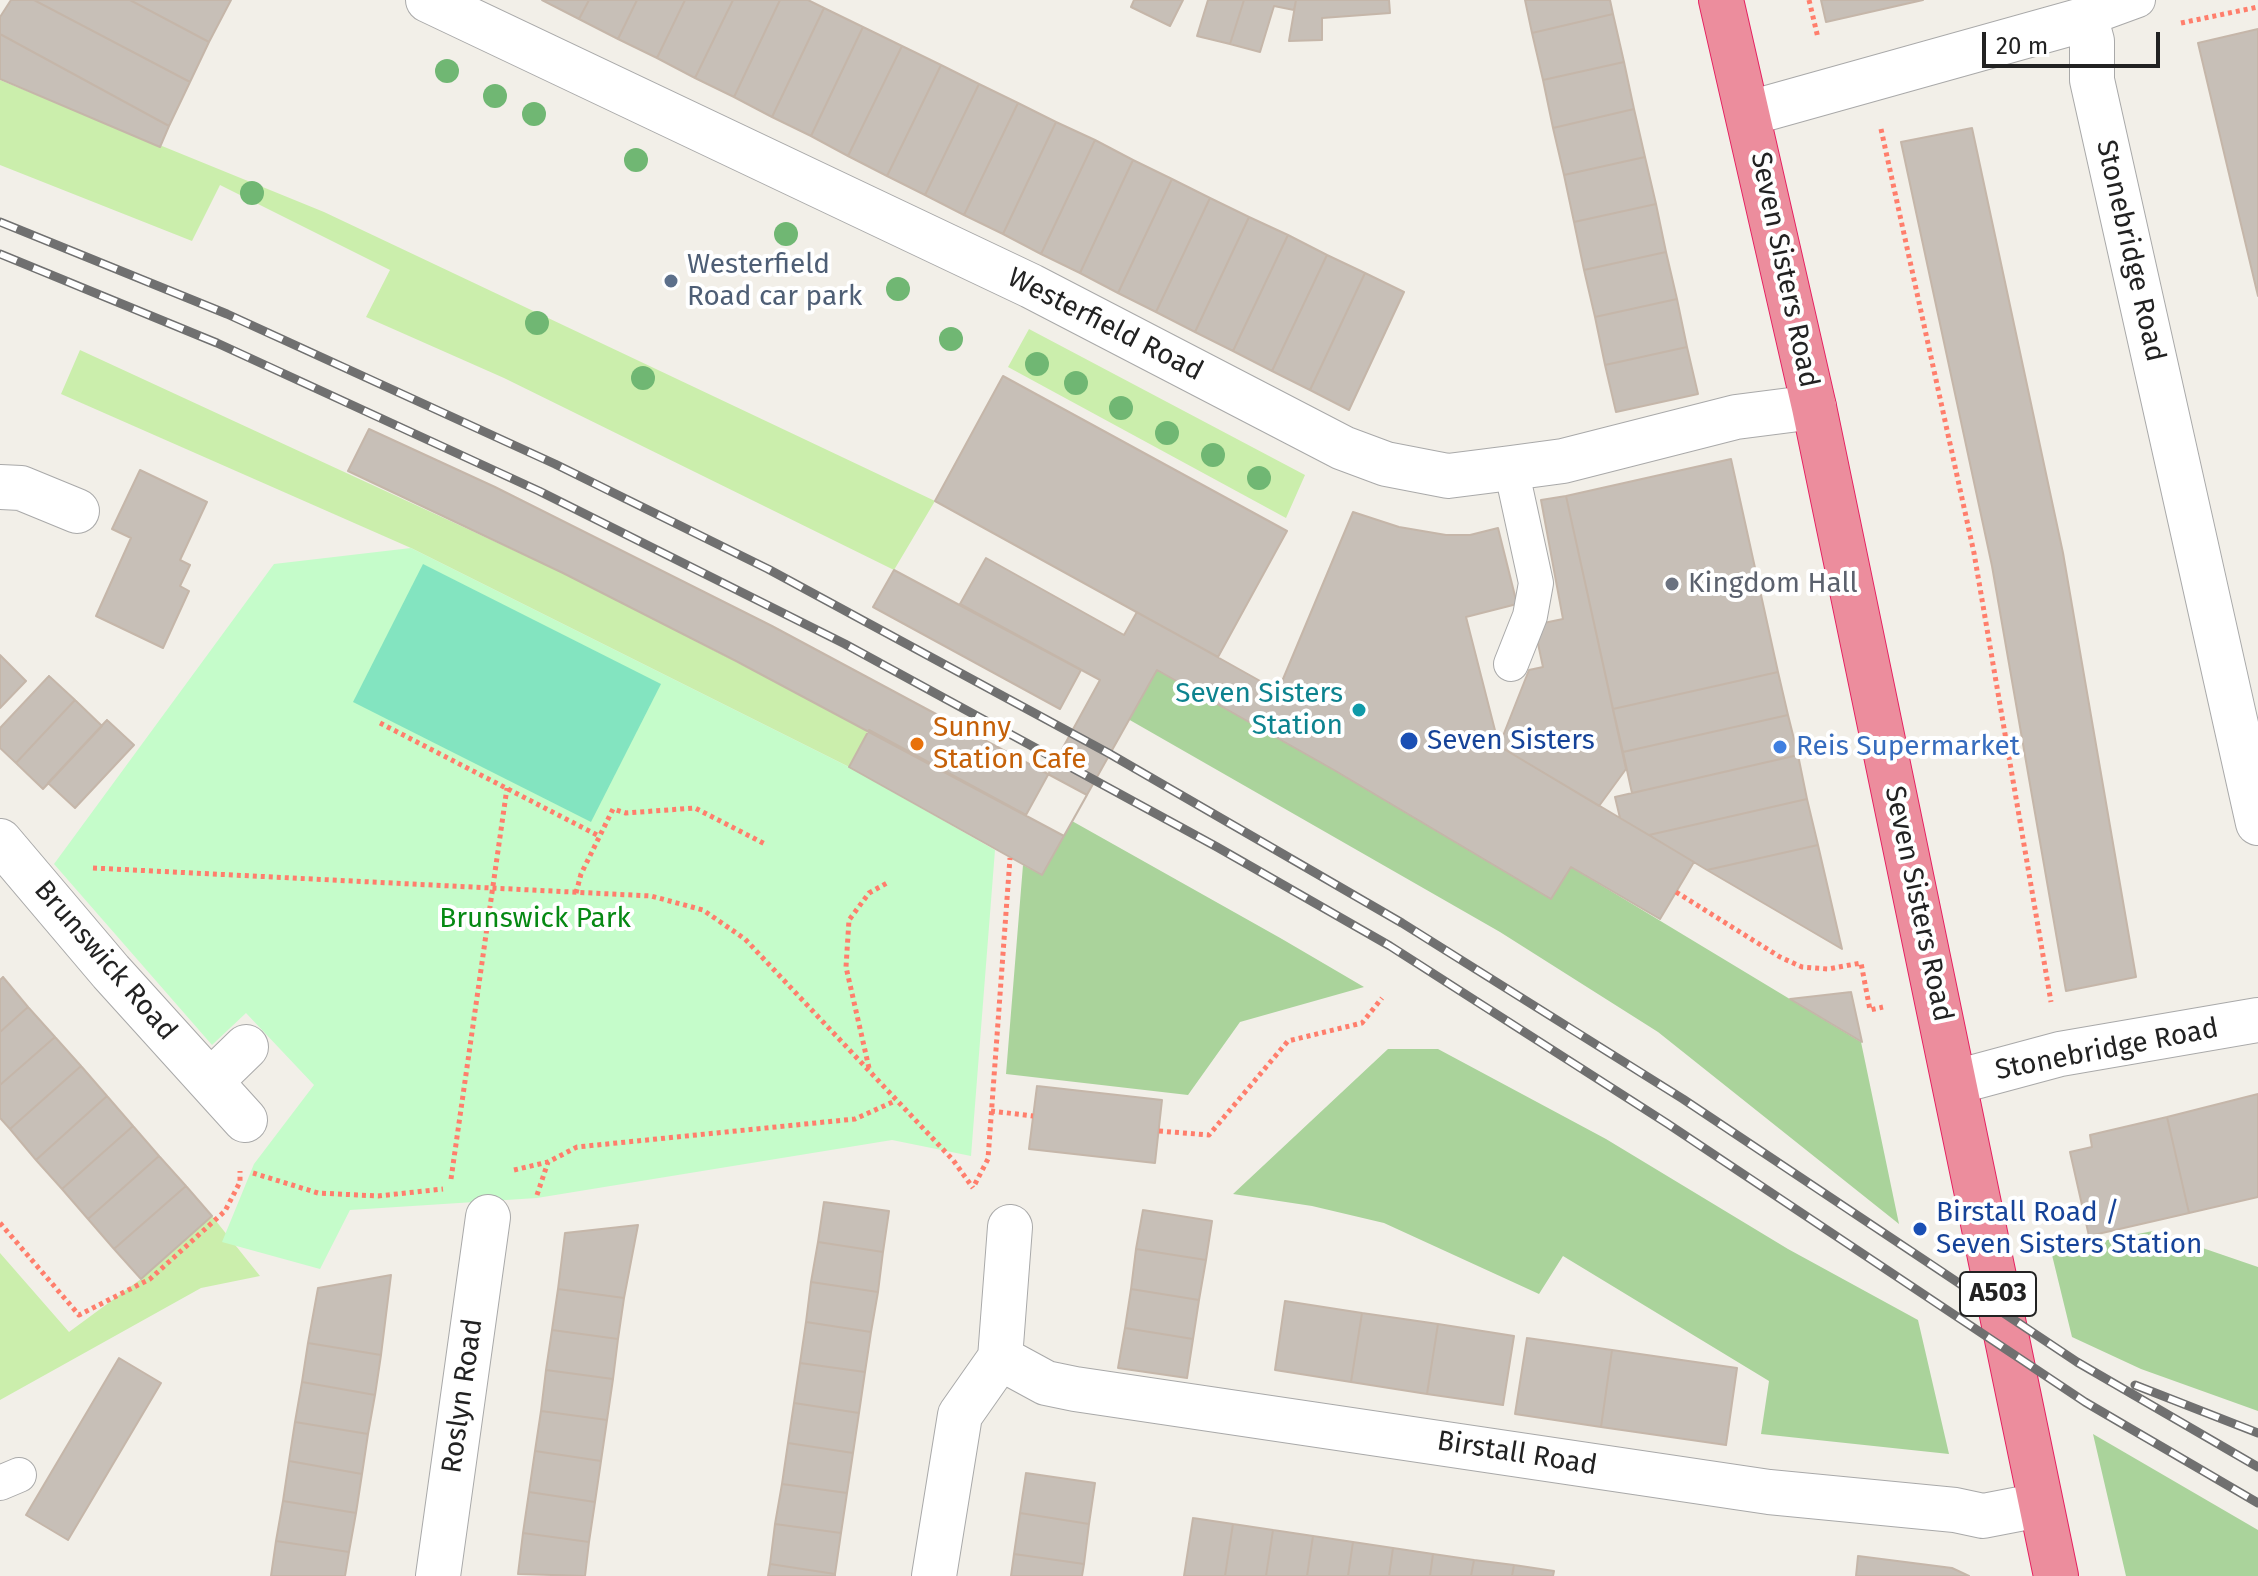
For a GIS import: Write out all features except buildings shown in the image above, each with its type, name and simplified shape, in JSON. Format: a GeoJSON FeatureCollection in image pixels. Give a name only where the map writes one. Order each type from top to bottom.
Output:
{"type":"FeatureCollection","features":[{"type":"Feature","properties":{"kind":"highway","name":"Seven Sisters Road"},"geometry":{"type":"LineString","coordinates":[[1721,0],[1750,113],[1814,407],[2056,1576]]}},
{"type":"Feature","properties":{"kind":"street","name":"Westerfield Road"},"geometry":{"type":"LineString","coordinates":[[428,0],[1031,286],[1343,448],[1420,473],[1448,476],[1563,461],[1736,417],[1814,407]]}},
{"type":"Feature","properties":{"kind":"street"},"geometry":{"type":"LineString","coordinates":[[1750,113],[2086,19]]}},
{"type":"Feature","properties":{"kind":"street","name":"Stonebridge Road"},"geometry":{"type":"LineString","coordinates":[[2086,19],[2092,41],[2092,80],[2258,823]]}},
{"type":"Feature","properties":{"kind":"street"},"geometry":{"type":"LineString","coordinates":[[0,487],[21,488],[77,511]]}},
{"type":"Feature","properties":{"kind":"street","name":"Brunswick Road"},"geometry":{"type":"LineString","coordinates":[[0,841],[111,972],[245,1120]]}},
{"type":"Feature","properties":{"kind":"street","name":"Stonebridge Road"},"geometry":{"type":"LineString","coordinates":[[1956,1082],[2060,1054],[2258,1020]]}},
{"type":"Feature","properties":{"kind":"street"},"geometry":{"type":"LineString","coordinates":[[211,1081],[246,1047]]}},
{"type":"Feature","properties":{"kind":"street","name":"Roslyn Road"},"geometry":{"type":"LineString","coordinates":[[438,1576],[475,1200]]}},
{"type":"Feature","properties":{"kind":"street"},"geometry":{"type":"LineString","coordinates":[[934,1576],[960,1415],[1000,1358],[1010,1227]]}},
{"type":"Feature","properties":{"kind":"street","name":"Birstall Road"},"geometry":{"type":"LineString","coordinates":[[1000,1358],[1046,1383],[1075,1389],[1769,1492],[1955,1510],[1983,1516],[2040,1505]]}},
{"type":"Feature","properties":{"kind":"lane"},"geometry":{"type":"LineString","coordinates":[[2086,19],[2138,0]]}},
{"type":"Feature","properties":{"kind":"lane"},"geometry":{"type":"LineString","coordinates":[[1511,468],[1536,583],[1530,616],[1511,664]]}},
{"type":"Feature","properties":{"kind":"path"},"geometry":{"type":"LineString","coordinates":[[1809,0],[1821,51]]}},
{"type":"Feature","properties":{"kind":"path"},"geometry":{"type":"LineString","coordinates":[[1870,81],[1974,553],[2060,1054]]}},
{"type":"Feature","properties":{"kind":"path"},"geometry":{"type":"LineString","coordinates":[[380,723],[599,836]]}},
{"type":"Feature","properties":{"kind":"path"},"geometry":{"type":"LineString","coordinates":[[448,1197],[507,788]]}},
{"type":"Feature","properties":{"kind":"path"},"geometry":{"type":"LineString","coordinates":[[576,893],[581,874],[613,809],[626,813],[695,808],[765,844]]}},
{"type":"Feature","properties":{"kind":"path"},"geometry":{"type":"LineString","coordinates":[[43,889],[75,867],[651,896],[703,910],[745,939],[953,1160],[973,1188],[988,1159],[1010,858]]}},
{"type":"Feature","properties":{"kind":"path"},"geometry":{"type":"LineString","coordinates":[[869,1069],[846,967],[849,920],[869,893],[887,883]]}},
{"type":"Feature","properties":{"kind":"path"},"geometry":{"type":"LineString","coordinates":[[1676,892],[1780,957],[1802,967],[1828,969],[1861,963],[1870,1010],[1883,1007]]}},
{"type":"Feature","properties":{"kind":"path"},"geometry":{"type":"LineString","coordinates":[[1159,1131],[1209,1135],[1288,1041],[1362,1023],[1382,998]]}},
{"type":"Feature","properties":{"kind":"path"},"geometry":{"type":"LineString","coordinates":[[504,1172],[548,1162],[577,1147],[855,1119],[870,1115],[895,1101]]}},
{"type":"Feature","properties":{"kind":"path"},"geometry":{"type":"LineString","coordinates":[[991,1111],[1033,1116]]}},
{"type":"Feature","properties":{"kind":"path"},"geometry":{"type":"LineString","coordinates":[[537,1198],[548,1162]]}},
{"type":"Feature","properties":{"kind":"path"},"geometry":{"type":"LineString","coordinates":[[0,1223],[79,1315],[150,1279],[225,1211],[240,1182],[240,1166]]}},
{"type":"Feature","properties":{"kind":"path"},"geometry":{"type":"LineString","coordinates":[[248,1170],[287,1186],[318,1193],[378,1196],[450,1188],[475,1200]]}},
{"type":"Feature","properties":{"kind":"green space"},"geometry":{"type":"Polygon","coordinates":[[[0,80],[324,212],[935,501],[894,570],[504,378],[366,317],[390,270],[220,185],[192,241],[0,165],[0,80]]]}},
{"type":"Feature","properties":{"kind":"green space"},"geometry":{"type":"Polygon","coordinates":[[[1029,329],[1305,475],[1286,518],[1008,367],[1029,329]]]}},
{"type":"Feature","properties":{"kind":"green space"},"geometry":{"type":"Polygon","coordinates":[[[80,350],[563,573],[869,730],[849,767],[411,548],[61,394],[80,350]]]}},
{"type":"Feature","properties":{"kind":"green space","name":"Brunswick Park"},"geometry":{"type":"Polygon","coordinates":[[[411,548],[849,767],[995,850],[971,1156],[892,1140],[537,1198],[350,1210],[320,1269],[222,1242],[254,1164],[314,1085],[246,1013],[212,1045],[54,864],[274,564],[411,548]]]}},
{"type":"Feature","properties":{"kind":"green space"},"geometry":{"type":"Polygon","coordinates":[[[423,564],[661,684],[591,822],[353,702],[423,564]]]}},
{"type":"Feature","properties":{"kind":"green space"},"geometry":{"type":"Polygon","coordinates":[[[1157,670],[1334,770],[1551,899],[1571,867],[1861,1042],[1899,1224],[1658,1032],[1500,932],[1128,719],[1157,670]]]}},
{"type":"Feature","properties":{"kind":"green space"},"geometry":{"type":"Polygon","coordinates":[[[1072,821],[1364,987],[1240,1022],[1188,1095],[1006,1074],[1023,865],[1042,875],[1072,821]]]}},
{"type":"Feature","properties":{"kind":"green space"},"geometry":{"type":"Polygon","coordinates":[[[1388,1049],[1438,1049],[1606,1139],[1788,1249],[1918,1320],[1949,1454],[1761,1434],[1769,1381],[1563,1256],[1539,1294],[1384,1223],[1312,1206],[1233,1194],[1388,1049]]]}},
{"type":"Feature","properties":{"kind":"green space"},"geometry":{"type":"Polygon","coordinates":[[[212,1216],[260,1276],[201,1288],[0,1400],[0,1253],[69,1332],[141,1279],[212,1216]]]}},
{"type":"Feature","properties":{"kind":"green space"},"geometry":{"type":"Polygon","coordinates":[[[2153,1231],[2258,1267],[2258,1411],[2141,1369],[2072,1337],[2051,1251],[2153,1231]]]}},
{"type":"Feature","properties":{"kind":"green space"},"geometry":{"type":"Polygon","coordinates":[[[2093,1434],[2258,1530],[2258,1576],[2126,1576],[2093,1434]]]}},
{"type":"Feature","properties":{"kind":"railway"},"geometry":{"type":"LineString","coordinates":[[0,222],[227,314],[555,464],[768,569],[1110,754],[1402,923],[1683,1099],[2077,1362],[2258,1467]]}},
{"type":"Feature","properties":{"kind":"railway"},"geometry":{"type":"LineString","coordinates":[[0,254],[217,343],[539,491],[845,644],[1217,847],[1390,946],[1668,1124],[2085,1402],[2258,1503]]}},
{"type":"Feature","properties":{"kind":"railway"},"geometry":{"type":"LineString","coordinates":[[2135,1385],[2258,1433]]}},
{"type":"Feature","properties":{"kind":"place","name":"Westerfield Road car park"},"geometry":{"type":"Point","coordinates":[671,281]}},
{"type":"Feature","properties":{"kind":"place","name":"Kingdom Hall"},"geometry":{"type":"Point","coordinates":[1672,584]}},
{"type":"Feature","properties":{"kind":"place","name":"Seven Sisters Station"},"geometry":{"type":"Point","coordinates":[1359,710]}},
{"type":"Feature","properties":{"kind":"place","name":"Seven Sisters"},"geometry":{"type":"Point","coordinates":[1409,741]}},
{"type":"Feature","properties":{"kind":"place","name":"Sunny Station Cafe"},"geometry":{"type":"Point","coordinates":[917,744]}},
{"type":"Feature","properties":{"kind":"place","name":"Reis Supermarket"},"geometry":{"type":"Point","coordinates":[1780,747]}},
{"type":"Feature","properties":{"kind":"place","name":"Birstall Road / Seven Sisters Station"},"geometry":{"type":"Point","coordinates":[1920,1229]}}]}
